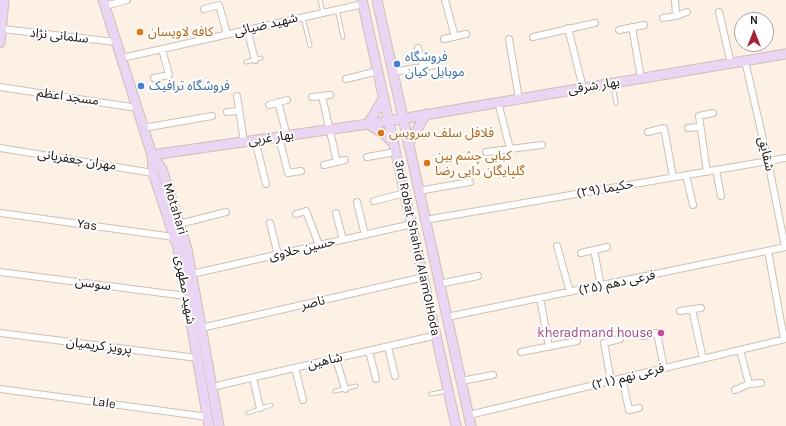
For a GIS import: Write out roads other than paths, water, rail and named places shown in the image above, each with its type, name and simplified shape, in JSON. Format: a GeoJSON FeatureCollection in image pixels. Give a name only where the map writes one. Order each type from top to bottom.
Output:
{"type":"FeatureCollection","features":[{"type":"Feature","properties":{"kind":"main road"},"geometry":{"type":"LineString","coordinates":[[0,43],[4,16],[4,0]]}},
{"type":"Feature","properties":{"kind":"main road"},"geometry":{"type":"LineString","coordinates":[[4,16],[10,0]]}},
{"type":"Feature","properties":{"kind":"main road"},"geometry":{"type":"LineString","coordinates":[[95,0],[104,3]]}},
{"type":"Feature","properties":{"kind":"main road","name":"3rd Robat Shahid AlamOlHoda"},"geometry":{"type":"LineString","coordinates":[[377,0],[471,426]]}},
{"type":"Feature","properties":{"kind":"main road","name":"3rd Robat Shahid AlamOlHoda"},"geometry":{"type":"LineString","coordinates":[[363,2],[456,426]]}},
{"type":"Feature","properties":{"kind":"main road","name":"Motahari"},"geometry":{"type":"LineString","coordinates":[[104,3],[152,156],[162,169],[187,249],[218,426]]}},
{"type":"Feature","properties":{"kind":"main road","name":"بهار شرقی"},"geometry":{"type":"LineString","coordinates":[[389,120],[786,54]]}},
{"type":"Feature","properties":{"kind":"main road"},"geometry":{"type":"LineString","coordinates":[[384,97],[368,124],[384,134],[395,148]]}},
{"type":"Feature","properties":{"kind":"main road"},"geometry":{"type":"LineString","coordinates":[[408,145],[426,114]]}},
{"type":"Feature","properties":{"kind":"main road","name":"بهار غربی"},"geometry":{"type":"LineString","coordinates":[[152,156],[389,120]]}},
{"type":"Feature","properties":{"kind":"main road","name":"شهید مطهری"},"geometry":{"type":"LineString","coordinates":[[152,156],[153,173],[174,237],[209,422]]}},
{"type":"Feature","properties":{"kind":"main road"},"geometry":{"type":"LineString","coordinates":[[444,366],[448,370],[454,369],[458,364]]}},
{"type":"Feature","properties":{"kind":"main road"},"geometry":{"type":"LineString","coordinates":[[450,395],[460,395],[465,397]]}},
{"type":"Feature","properties":{"kind":"street"},"geometry":{"type":"LineString","coordinates":[[104,3],[127,0]]}},
{"type":"Feature","properties":{"kind":"street"},"geometry":{"type":"LineString","coordinates":[[445,0],[455,37]]}},
{"type":"Feature","properties":{"kind":"street"},"geometry":{"type":"LineString","coordinates":[[675,0],[676,16]]}},
{"type":"Feature","properties":{"kind":"street","name":"شهید ضیائی"},"geometry":{"type":"LineString","coordinates":[[122,58],[363,2]]}},
{"type":"Feature","properties":{"kind":"street"},"geometry":{"type":"LineString","coordinates":[[204,9],[219,5],[227,34]]}},
{"type":"Feature","properties":{"kind":"street"},"geometry":{"type":"LineString","coordinates":[[663,18],[676,16],[687,12]]}},
{"type":"Feature","properties":{"kind":"street"},"geometry":{"type":"LineString","coordinates":[[719,12],[731,64]]}},
{"type":"Feature","properties":{"kind":"street"},"geometry":{"type":"LineString","coordinates":[[533,37],[595,23]]}},
{"type":"Feature","properties":{"kind":"street"},"geometry":{"type":"LineString","coordinates":[[619,30],[644,25]]}},
{"type":"Feature","properties":{"kind":"street"},"geometry":{"type":"LineString","coordinates":[[632,27],[641,78]]}},
{"type":"Feature","properties":{"kind":"street"},"geometry":{"type":"LineString","coordinates":[[568,28],[583,88]]}},
{"type":"Feature","properties":{"kind":"street","name":"سلمانی نژاد"},"geometry":{"type":"LineString","coordinates":[[2,29],[116,42]]}},
{"type":"Feature","properties":{"kind":"street"},"geometry":{"type":"LineString","coordinates":[[247,30],[258,59]]}},
{"type":"Feature","properties":{"kind":"street"},"geometry":{"type":"LineString","coordinates":[[444,38],[466,34]]}},
{"type":"Feature","properties":{"kind":"street"},"geometry":{"type":"LineString","coordinates":[[509,39],[519,99]]}},
{"type":"Feature","properties":{"kind":"street"},"geometry":{"type":"LineString","coordinates":[[418,48],[423,66]]}},
{"type":"Feature","properties":{"kind":"street"},"geometry":{"type":"LineString","coordinates":[[154,78],[169,74],[162,49]]}},
{"type":"Feature","properties":{"kind":"street","name":"شقایق"},"geometry":{"type":"LineString","coordinates":[[746,61],[786,247]]}},
{"type":"Feature","properties":{"kind":"street"},"geometry":{"type":"LineString","coordinates":[[392,72],[435,65]]}},
{"type":"Feature","properties":{"kind":"street"},"geometry":{"type":"LineString","coordinates":[[346,79],[378,71]]}},
{"type":"Feature","properties":{"kind":"street","name":"مسجد اعظم"},"geometry":{"type":"LineString","coordinates":[[0,88],[136,108]]}},
{"type":"Feature","properties":{"kind":"street"},"geometry":{"type":"LineString","coordinates":[[312,97],[330,95]]}},
{"type":"Feature","properties":{"kind":"street"},"geometry":{"type":"LineString","coordinates":[[237,96],[244,142]]}},
{"type":"Feature","properties":{"kind":"street"},"geometry":{"type":"LineString","coordinates":[[322,96],[337,162]]}},
{"type":"Feature","properties":{"kind":"street"},"geometry":{"type":"LineString","coordinates":[[269,105],[288,100]]}},
{"type":"Feature","properties":{"kind":"street"},"geometry":{"type":"LineString","coordinates":[[278,102],[288,173],[301,171]]}},
{"type":"Feature","properties":{"kind":"street"},"geometry":{"type":"LineString","coordinates":[[498,102],[510,149]]}},
{"type":"Feature","properties":{"kind":"street"},"geometry":{"type":"LineString","coordinates":[[227,112],[239,110]]}},
{"type":"Feature","properties":{"kind":"street"},"geometry":{"type":"LineString","coordinates":[[707,172],[699,116],[713,113]]}},
{"type":"Feature","properties":{"kind":"street"},"geometry":{"type":"LineString","coordinates":[[143,128],[212,116]]}},
{"type":"Feature","properties":{"kind":"street"},"geometry":{"type":"LineString","coordinates":[[688,128],[700,127]]}},
{"type":"Feature","properties":{"kind":"street"},"geometry":{"type":"LineString","coordinates":[[648,132],[664,128],[673,177]]}},
{"type":"Feature","properties":{"kind":"street"},"geometry":{"type":"LineString","coordinates":[[255,140],[266,184]]}},
{"type":"Feature","properties":{"kind":"street"},"geometry":{"type":"LineString","coordinates":[[486,152],[542,145]]}},
{"type":"Feature","properties":{"kind":"street","name":"مهران جعفریانی"},"geometry":{"type":"LineString","coordinates":[[0,148],[153,173]]}},
{"type":"Feature","properties":{"kind":"street"},"geometry":{"type":"LineString","coordinates":[[367,157],[395,148]]}},
{"type":"Feature","properties":{"kind":"street","name":"حکیما (۲۹)"},"geometry":{"type":"LineString","coordinates":[[425,220],[786,158]]}},
{"type":"Feature","properties":{"kind":"street"},"geometry":{"type":"LineString","coordinates":[[324,165],[345,160]]}},
{"type":"Feature","properties":{"kind":"street"},"geometry":{"type":"LineString","coordinates":[[716,170],[721,196]]}},
{"type":"Feature","properties":{"kind":"street"},"geometry":{"type":"LineString","coordinates":[[686,175],[693,205]]}},
{"type":"Feature","properties":{"kind":"street"},"geometry":{"type":"LineString","coordinates":[[418,191],[470,182]]}},
{"type":"Feature","properties":{"kind":"street"},"geometry":{"type":"LineString","coordinates":[[374,200],[405,193]]}},
{"type":"Feature","properties":{"kind":"street"},"geometry":{"type":"LineString","coordinates":[[357,202],[365,235]]}},
{"type":"Feature","properties":{"kind":"street"},"geometry":{"type":"LineString","coordinates":[[296,214],[306,211],[319,245]]}},
{"type":"Feature","properties":{"kind":"street"},"geometry":{"type":"LineString","coordinates":[[179,224],[226,212]]}},
{"type":"Feature","properties":{"kind":"street","name":"Yas"},"geometry":{"type":"LineString","coordinates":[[0,213],[174,237]]}},
{"type":"Feature","properties":{"kind":"street"},"geometry":{"type":"LineString","coordinates":[[336,213],[343,240]]}},
{"type":"Feature","properties":{"kind":"street"},"geometry":{"type":"LineString","coordinates":[[270,223],[278,255]]}},
{"type":"Feature","properties":{"kind":"street","name":"حسین حلاوی"},"geometry":{"type":"LineString","coordinates":[[192,274],[412,224]]}},
{"type":"Feature","properties":{"kind":"street"},"geometry":{"type":"LineString","coordinates":[[557,246],[570,292]]}},
{"type":"Feature","properties":{"kind":"street"},"geometry":{"type":"LineString","coordinates":[[580,253],[607,247]]}},
{"type":"Feature","properties":{"kind":"street","name":"فرعی دهم (۲۵)"},"geometry":{"type":"LineString","coordinates":[[447,317],[786,247]]}},
{"type":"Feature","properties":{"kind":"street"},"geometry":{"type":"LineString","coordinates":[[594,250],[601,286]]}},
{"type":"Feature","properties":{"kind":"street"},"geometry":{"type":"LineString","coordinates":[[768,251],[785,339]]}},
{"type":"Feature","properties":{"kind":"street","name":"سوسن"},"geometry":{"type":"LineString","coordinates":[[0,272],[186,296]]}},
{"type":"Feature","properties":{"kind":"street"},"geometry":{"type":"LineString","coordinates":[[439,284],[478,276]]}},
{"type":"Feature","properties":{"kind":"street","name":"ناصر"},"geometry":{"type":"LineString","coordinates":[[202,328],[424,277]]}},
{"type":"Feature","properties":{"kind":"street"},"geometry":{"type":"LineString","coordinates":[[540,298],[549,347]]}},
{"type":"Feature","properties":{"kind":"street"},"geometry":{"type":"LineString","coordinates":[[680,311],[701,308]]}},
{"type":"Feature","properties":{"kind":"street"},"geometry":{"type":"LineString","coordinates":[[692,309],[703,359]]}},
{"type":"Feature","properties":{"kind":"street","name":"پرویز کریمیان"},"geometry":{"type":"LineString","coordinates":[[0,333],[197,358]]}},
{"type":"Feature","properties":{"kind":"street"},"geometry":{"type":"LineString","coordinates":[[643,336],[657,333],[664,368]]}},
{"type":"Feature","properties":{"kind":"street","name":"شاهین"},"geometry":{"type":"LineString","coordinates":[[212,387],[437,335]]}},
{"type":"Feature","properties":{"kind":"street"},"geometry":{"type":"LineString","coordinates":[[612,381],[604,343],[620,339]]}},
{"type":"Feature","properties":{"kind":"street","name":"فرعی نهم (۲۱)"},"geometry":{"type":"LineString","coordinates":[[469,415],[785,339]]}},
{"type":"Feature","properties":{"kind":"street"},"geometry":{"type":"LineString","coordinates":[[521,352],[577,341]]}},
{"type":"Feature","properties":{"kind":"street"},"geometry":{"type":"LineString","coordinates":[[388,346],[396,376]]}},
{"type":"Feature","properties":{"kind":"street"},"geometry":{"type":"LineString","coordinates":[[740,350],[749,384]]}},
{"type":"Feature","properties":{"kind":"street"},"geometry":{"type":"LineString","coordinates":[[370,351],[376,379]]}},
{"type":"Feature","properties":{"kind":"street"},"geometry":{"type":"LineString","coordinates":[[336,359],[344,389]]}},
{"type":"Feature","properties":{"kind":"street"},"geometry":{"type":"LineString","coordinates":[[295,368],[303,400]]}},
{"type":"Feature","properties":{"kind":"street"},"geometry":{"type":"LineString","coordinates":[[461,381],[493,374]]}},
{"type":"Feature","properties":{"kind":"street"},"geometry":{"type":"LineString","coordinates":[[253,378],[260,408]]}},
{"type":"Feature","properties":{"kind":"street"},"geometry":{"type":"LineString","coordinates":[[622,378],[629,410],[639,408]]}},
{"type":"Feature","properties":{"kind":"street"},"geometry":{"type":"LineString","coordinates":[[735,390],[749,384],[761,383]]}},
{"type":"Feature","properties":{"kind":"street","name":"Lale"},"geometry":{"type":"LineString","coordinates":[[0,389],[209,422]]}},
{"type":"Feature","properties":{"kind":"lane"},"geometry":{"type":"LineString","coordinates":[[320,0],[323,12]]}},
{"type":"Feature","properties":{"kind":"lane"},"geometry":{"type":"LineString","coordinates":[[337,9],[343,37]]}},
{"type":"Feature","properties":{"kind":"lane"},"geometry":{"type":"LineString","coordinates":[[303,17],[310,46]]}},
{"type":"Feature","properties":{"kind":"lane"},"geometry":{"type":"LineString","coordinates":[[246,62],[258,59]]}},
{"type":"Feature","properties":{"kind":"lane"},"geometry":{"type":"LineString","coordinates":[[613,83],[616,103]]}},
{"type":"Feature","properties":{"kind":"lane"},"geometry":{"type":"LineString","coordinates":[[335,391],[356,386]]}},
{"type":"Feature","properties":{"kind":"lane"},"geometry":{"type":"LineString","coordinates":[[431,394],[450,395]]}},
{"type":"Feature","properties":{"kind":"lane"},"geometry":{"type":"LineString","coordinates":[[248,413],[271,405]]}},
{"type":"Feature","properties":{"kind":"place","name":"کافه لاویسان"},"geometry":{"type":"Point","coordinates":[140,32]}},
{"type":"Feature","properties":{"kind":"place","name":"فروشگاه موبایل کیان"},"geometry":{"type":"Point","coordinates":[397,64]}},
{"type":"Feature","properties":{"kind":"place","name":"فروشگاه ترافیک"},"geometry":{"type":"Point","coordinates":[141,86]}},
{"type":"Feature","properties":{"kind":"place","name":"فلافل سلف سرویس"},"geometry":{"type":"Point","coordinates":[381,133]}},
{"type":"Feature","properties":{"kind":"place","name":"کبابی چشم بین گلپایگان دایی رضا"},"geometry":{"type":"Point","coordinates":[427,163]}},
{"type":"Feature","properties":{"kind":"place","name":"kheradmand house"},"geometry":{"type":"Point","coordinates":[661,333]}}]}
